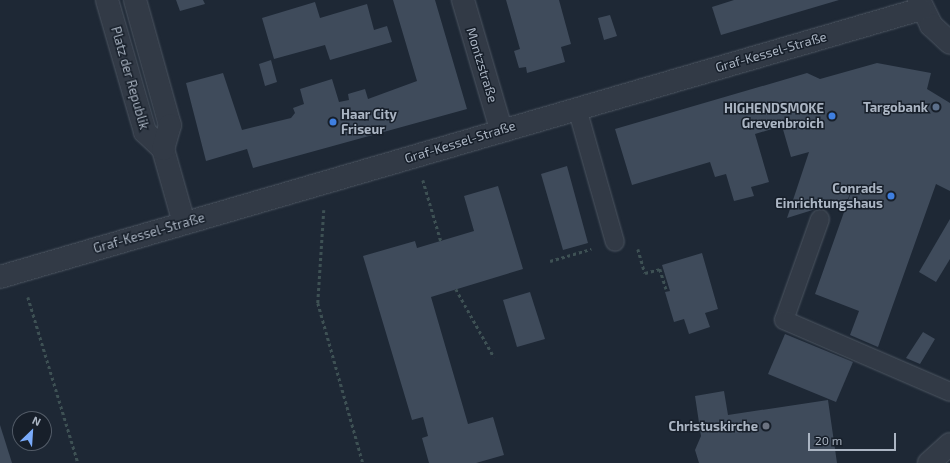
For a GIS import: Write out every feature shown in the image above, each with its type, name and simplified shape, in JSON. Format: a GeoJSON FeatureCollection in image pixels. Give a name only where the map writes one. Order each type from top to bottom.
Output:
{"type":"FeatureCollection","features":[{"type":"Feature","properties":{"kind":"street","name":"Platz der Republik"},"geometry":{"type":"LineString","coordinates":[[108,0],[145,132],[163,149],[170,125],[135,0]]}},
{"type":"Feature","properties":{"kind":"street","name":"Montzstraße"},"geometry":{"type":"LineString","coordinates":[[463,0],[501,129]]}},
{"type":"Feature","properties":{"kind":"street"},"geometry":{"type":"LineString","coordinates":[[920,4],[950,43]]}},
{"type":"Feature","properties":{"kind":"street","name":"Graf-Kessel-Straße"},"geometry":{"type":"LineString","coordinates":[[0,277],[501,129],[577,108],[920,4]]}},
{"type":"Feature","properties":{"kind":"street"},"geometry":{"type":"LineString","coordinates":[[163,149],[184,223]]}},
{"type":"Feature","properties":{"kind":"street"},"geometry":{"type":"LineString","coordinates":[[929,463],[950,444]]}},
{"type":"Feature","properties":{"kind":"lane"},"geometry":{"type":"LineString","coordinates":[[577,108],[615,242]]}},
{"type":"Feature","properties":{"kind":"lane"},"geometry":{"type":"LineString","coordinates":[[820,219],[784,320],[950,392]]}},
{"type":"Feature","properties":{"kind":"path"},"geometry":{"type":"LineString","coordinates":[[415,155],[441,241]]}},
{"type":"Feature","properties":{"kind":"path"},"geometry":{"type":"LineString","coordinates":[[325,182],[318,303],[363,463]]}},
{"type":"Feature","properties":{"kind":"path"},"geometry":{"type":"LineString","coordinates":[[21,271],[78,463]]}},
{"type":"Feature","properties":{"kind":"path"},"geometry":{"type":"LineString","coordinates":[[456,289],[494,357]]}},
{"type":"Feature","properties":{"kind":"building"},"geometry":{"type":"Polygon","coordinates":[[[176,0],[203,0],[205,4],[180,11],[176,0]]]}},
{"type":"Feature","properties":{"kind":"building"},"geometry":{"type":"Polygon","coordinates":[[[393,0],[435,0],[467,109],[253,168],[247,149],[206,161],[186,83],[223,73],[242,130],[291,118],[295,113],[293,108],[304,104],[300,89],[332,79],[339,102],[349,100],[348,94],[365,89],[368,99],[417,81],[393,0]]]}},
{"type":"Feature","properties":{"kind":"building"},"geometry":{"type":"Polygon","coordinates":[[[506,0],[559,0],[571,44],[561,47],[565,62],[527,73],[526,67],[519,68],[514,51],[520,49],[506,0]]]}},
{"type":"Feature","properties":{"kind":"building"},"geometry":{"type":"Polygon","coordinates":[[[734,0],[839,0],[721,35],[712,7],[734,0]]]}},
{"type":"Feature","properties":{"kind":"building"},"geometry":{"type":"Polygon","coordinates":[[[315,2],[320,18],[367,4],[374,30],[387,26],[392,42],[330,60],[325,45],[274,59],[262,18],[315,2]]]}},
{"type":"Feature","properties":{"kind":"building"},"geometry":{"type":"Polygon","coordinates":[[[610,15],[617,36],[604,40],[598,18],[610,15]]]}},
{"type":"Feature","properties":{"kind":"building"},"geometry":{"type":"Polygon","coordinates":[[[271,60],[277,82],[265,86],[259,64],[271,60]]]}},
{"type":"Feature","properties":{"kind":"building"},"geometry":{"type":"Polygon","coordinates":[[[877,63],[931,73],[927,89],[950,103],[950,191],[936,184],[878,347],[850,335],[859,311],[815,294],[855,181],[848,199],[787,218],[809,152],[791,157],[782,126],[755,134],[769,182],[751,187],[754,196],[734,201],[726,174],[715,177],[710,162],[632,185],[615,129],[807,73],[820,79],[877,63]]]}},
{"type":"Feature","properties":{"kind":"building"},"geometry":{"type":"Polygon","coordinates":[[[567,166],[588,243],[563,250],[541,174],[567,166]]]}},
{"type":"Feature","properties":{"kind":"building"},"geometry":{"type":"Polygon","coordinates":[[[498,186],[523,269],[431,297],[468,424],[493,417],[504,455],[476,463],[429,463],[422,438],[428,436],[423,417],[412,420],[363,256],[415,241],[417,248],[474,231],[464,196],[498,186]]]}},
{"type":"Feature","properties":{"kind":"building"},"geometry":{"type":"Polygon","coordinates":[[[950,219],[950,259],[936,282],[919,272],[950,219]]]}},
{"type":"Feature","properties":{"kind":"building"},"geometry":{"type":"Polygon","coordinates":[[[702,253],[718,309],[705,313],[710,327],[689,334],[684,319],[674,322],[665,292],[670,291],[662,265],[702,253]]]}},
{"type":"Feature","properties":{"kind":"building"},"geometry":{"type":"Polygon","coordinates":[[[530,292],[545,339],[517,347],[503,300],[530,292]]]}},
{"type":"Feature","properties":{"kind":"building"},"geometry":{"type":"Polygon","coordinates":[[[923,332],[935,339],[920,364],[906,358],[923,332]]]}},
{"type":"Feature","properties":{"kind":"building"},"geometry":{"type":"Polygon","coordinates":[[[785,334],[853,362],[836,402],[768,374],[785,334]]]}},
{"type":"Feature","properties":{"kind":"building","name":"Christuskirche"},"geometry":{"type":"Polygon","coordinates":[[[724,391],[728,415],[828,400],[837,463],[699,463],[695,450],[701,436],[695,396],[724,391]]]}},
{"type":"Feature","properties":{"kind":"building"},"geometry":{"type":"Polygon","coordinates":[[[0,425],[12,463],[0,463],[0,425]]]}},
{"type":"Feature","properties":{"kind":"place","name":"Targobank"},"geometry":{"type":"Point","coordinates":[936,107]}},
{"type":"Feature","properties":{"kind":"place","name":"HIGHENDSMOKE Grevenbroich"},"geometry":{"type":"Point","coordinates":[832,116]}},
{"type":"Feature","properties":{"kind":"place","name":"Haar City Friseur"},"geometry":{"type":"Point","coordinates":[333,122]}},
{"type":"Feature","properties":{"kind":"place","name":"Conrads Einrichtungshaus"},"geometry":{"type":"Point","coordinates":[891,196]}},
{"type":"Feature","properties":{"kind":"place","name":"Christuskirche"},"geometry":{"type":"Point","coordinates":[766,426]}}]}
